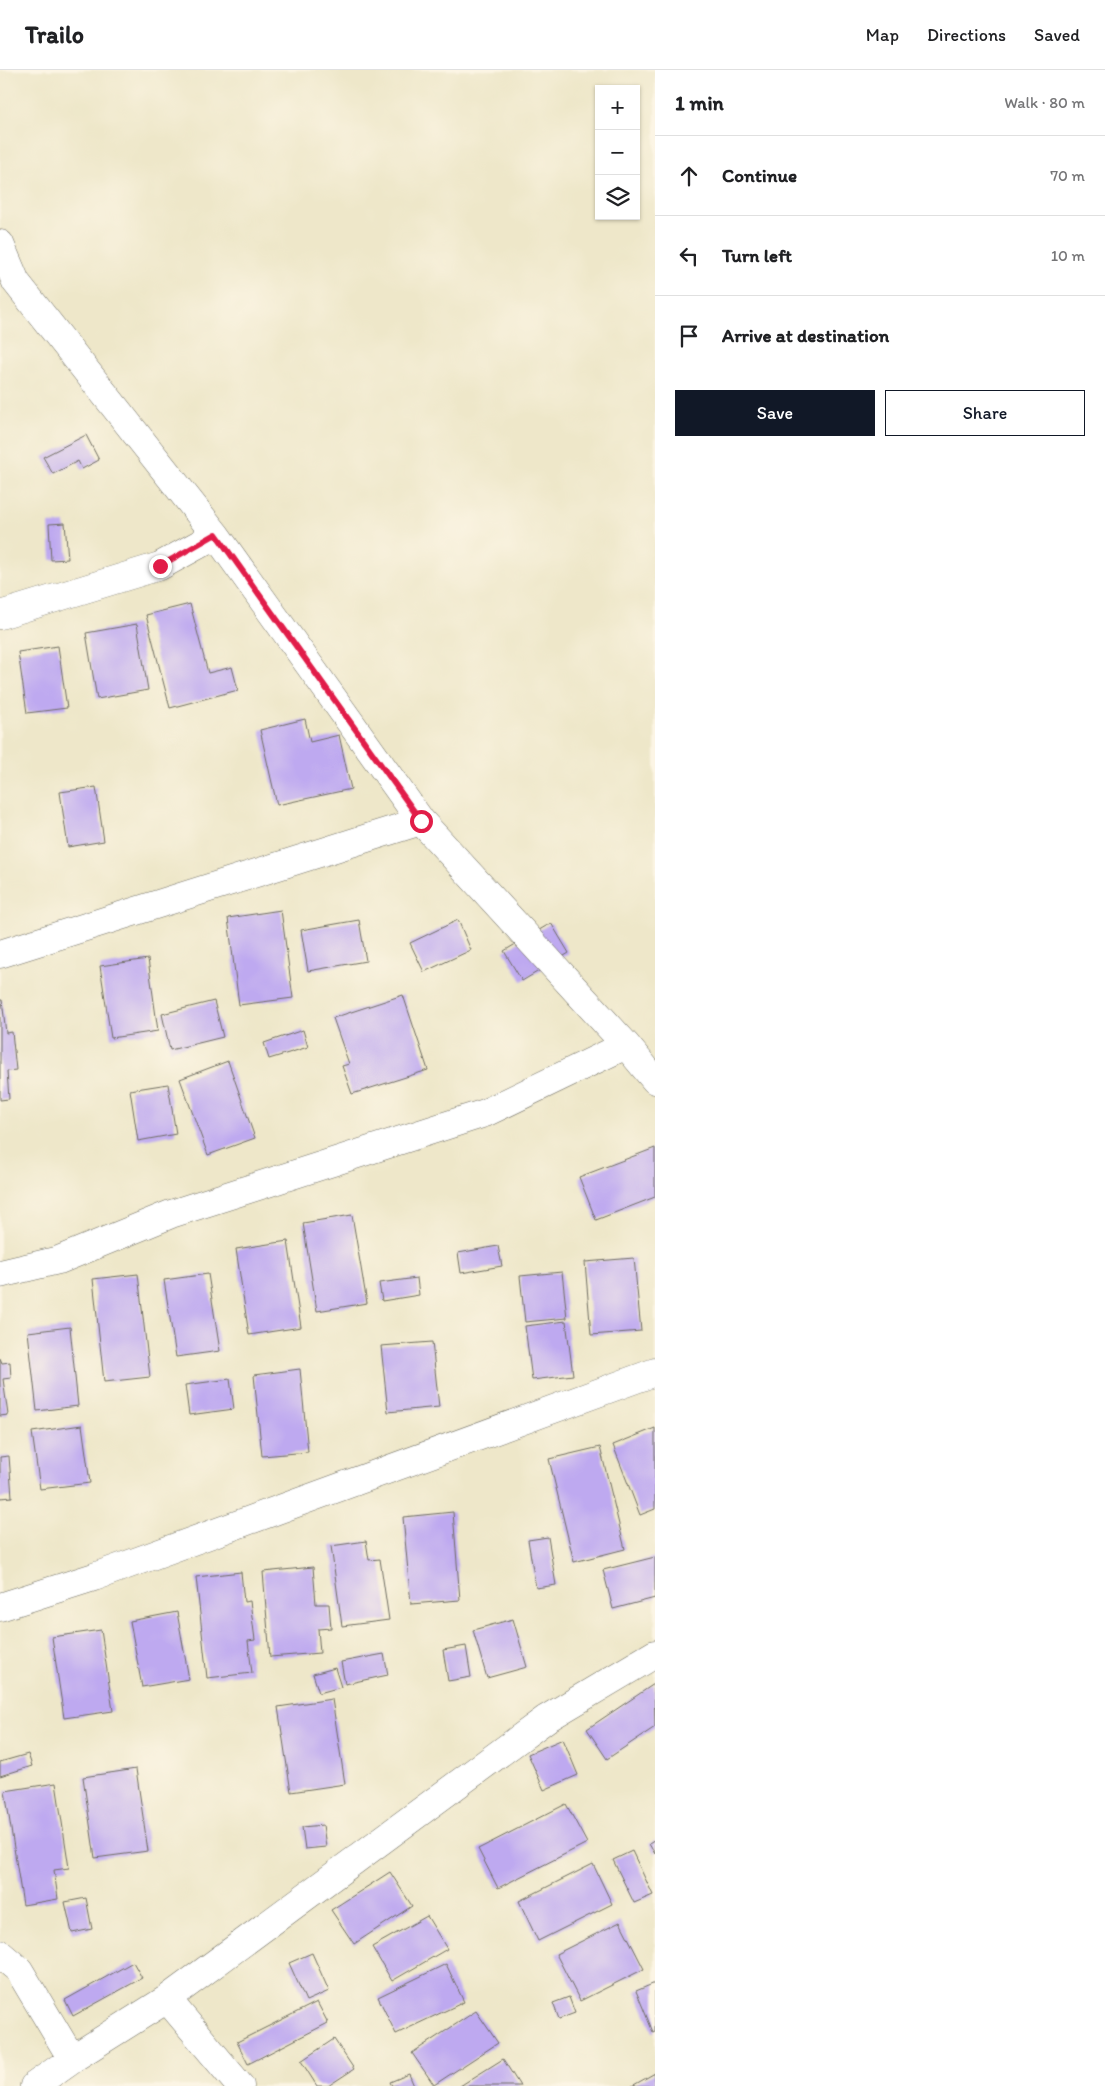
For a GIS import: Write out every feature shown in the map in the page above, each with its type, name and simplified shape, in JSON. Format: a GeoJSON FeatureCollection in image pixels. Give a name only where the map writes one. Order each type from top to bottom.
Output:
{"type":"FeatureCollection","features":[{"type":"Feature","properties":{"kind":"street"},"geometry":{"type":"LineString","coordinates":[[0,244],[8,285],[216,534],[421,821],[626,1045],[655,1080]]}},
{"type":"Feature","properties":{"kind":"street"},"geometry":{"type":"LineString","coordinates":[[0,615],[160,566],[216,534]]}},
{"type":"Feature","properties":{"kind":"street"},"geometry":{"type":"LineString","coordinates":[[0,954],[421,821]]}},
{"type":"Feature","properties":{"kind":"street"},"geometry":{"type":"LineString","coordinates":[[0,1274],[59,1260],[171,1214],[485,1112],[626,1045]]}},
{"type":"Feature","properties":{"kind":"street"},"geometry":{"type":"LineString","coordinates":[[0,1607],[94,1577],[655,1372]]}},
{"type":"Feature","properties":{"kind":"street"},"geometry":{"type":"LineString","coordinates":[[34,2086],[72,2059],[167,1999],[546,1719],[655,1654]]}},
{"type":"Feature","properties":{"kind":"street"},"geometry":{"type":"LineString","coordinates":[[0,1954],[19,1970],[72,2059]]}},
{"type":"Feature","properties":{"kind":"street"},"geometry":{"type":"LineString","coordinates":[[167,1999],[240,2086]]}},
{"type":"Feature","properties":{"kind":"building"},"geometry":{"type":"Polygon","coordinates":[[[86,435],[99,460],[82,469],[78,461],[53,474],[43,457],[86,435]]]}},
{"type":"Feature","properties":{"kind":"building"},"geometry":{"type":"Polygon","coordinates":[[[65,523],[68,559],[51,560],[49,524],[65,523]]]}},
{"type":"Feature","properties":{"kind":"building"},"geometry":{"type":"Polygon","coordinates":[[[190,604],[208,673],[232,667],[238,690],[170,708],[146,615],[190,604]]]}},
{"type":"Feature","properties":{"kind":"building"},"geometry":{"type":"Polygon","coordinates":[[[137,624],[148,690],[97,699],[86,633],[137,624]]]}},
{"type":"Feature","properties":{"kind":"building"},"geometry":{"type":"Polygon","coordinates":[[[58,646],[67,708],[27,713],[18,652],[58,646]]]}},
{"type":"Feature","properties":{"kind":"building"},"geometry":{"type":"Polygon","coordinates":[[[305,719],[310,742],[339,735],[351,789],[277,805],[260,730],[305,719]]]}},
{"type":"Feature","properties":{"kind":"building"},"geometry":{"type":"Polygon","coordinates":[[[96,787],[104,841],[68,847],[60,792],[96,787]]]}},
{"type":"Feature","properties":{"kind":"building"},"geometry":{"type":"Polygon","coordinates":[[[281,910],[293,998],[239,1005],[228,918],[281,910]]]}},
{"type":"Feature","properties":{"kind":"building"},"geometry":{"type":"Polygon","coordinates":[[[359,920],[366,961],[308,971],[301,930],[359,920]]]}},
{"type":"Feature","properties":{"kind":"building"},"geometry":{"type":"Polygon","coordinates":[[[458,920],[471,950],[424,972],[410,943],[458,920]]]}},
{"type":"Feature","properties":{"kind":"building"},"geometry":{"type":"Polygon","coordinates":[[[551,923],[569,953],[522,981],[504,951],[551,923]]]}},
{"type":"Feature","properties":{"kind":"building"},"geometry":{"type":"Polygon","coordinates":[[[148,959],[158,1031],[111,1038],[100,966],[148,959]]]}},
{"type":"Feature","properties":{"kind":"building"},"geometry":{"type":"Polygon","coordinates":[[[403,995],[428,1070],[352,1094],[342,1066],[349,1064],[333,1018],[403,995]]]}},
{"type":"Feature","properties":{"kind":"building"},"geometry":{"type":"Polygon","coordinates":[[[0,1000],[2,1000],[6,1033],[12,1032],[16,1070],[7,1071],[9,1099],[0,1100],[0,1000]]]}},
{"type":"Feature","properties":{"kind":"building"},"geometry":{"type":"Polygon","coordinates":[[[214,1001],[223,1037],[170,1050],[162,1014],[214,1001]]]}},
{"type":"Feature","properties":{"kind":"building"},"geometry":{"type":"Polygon","coordinates":[[[303,1030],[308,1047],[269,1059],[264,1043],[303,1030]]]}},
{"type":"Feature","properties":{"kind":"building"},"geometry":{"type":"Polygon","coordinates":[[[228,1061],[255,1138],[208,1155],[180,1079],[228,1061]]]}},
{"type":"Feature","properties":{"kind":"building"},"geometry":{"type":"Polygon","coordinates":[[[168,1084],[176,1134],[138,1141],[130,1090],[168,1084]]]}},
{"type":"Feature","properties":{"kind":"building"},"geometry":{"type":"Polygon","coordinates":[[[655,1148],[655,1197],[596,1220],[579,1177],[655,1148]]]}},
{"type":"Feature","properties":{"kind":"building"},"geometry":{"type":"Polygon","coordinates":[[[352,1215],[367,1303],[317,1311],[303,1223],[352,1215]]]}},
{"type":"Feature","properties":{"kind":"building"},"geometry":{"type":"Polygon","coordinates":[[[288,1241],[301,1327],[249,1335],[236,1249],[288,1241]]]}},
{"type":"Feature","properties":{"kind":"building"},"geometry":{"type":"Polygon","coordinates":[[[498,1246],[502,1266],[461,1273],[458,1253],[498,1246]]]}},
{"type":"Feature","properties":{"kind":"building"},"geometry":{"type":"Polygon","coordinates":[[[634,1258],[641,1331],[591,1335],[585,1262],[634,1258]]]}},
{"type":"Feature","properties":{"kind":"building"},"geometry":{"type":"Polygon","coordinates":[[[562,1272],[567,1318],[525,1322],[520,1276],[562,1272]]]}},
{"type":"Feature","properties":{"kind":"building"},"geometry":{"type":"Polygon","coordinates":[[[138,1274],[150,1377],[104,1382],[93,1279],[138,1274]]]}},
{"type":"Feature","properties":{"kind":"building"},"geometry":{"type":"Polygon","coordinates":[[[208,1274],[220,1351],[176,1357],[164,1280],[208,1274]]]}},
{"type":"Feature","properties":{"kind":"building"},"geometry":{"type":"Polygon","coordinates":[[[417,1278],[419,1295],[382,1301],[379,1283],[417,1278]]]}},
{"type":"Feature","properties":{"kind":"building"},"geometry":{"type":"Polygon","coordinates":[[[566,1321],[573,1375],[532,1380],[525,1326],[566,1321]]]}},
{"type":"Feature","properties":{"kind":"building"},"geometry":{"type":"Polygon","coordinates":[[[70,1327],[78,1406],[37,1411],[28,1332],[70,1327]]]}},
{"type":"Feature","properties":{"kind":"building"},"geometry":{"type":"Polygon","coordinates":[[[432,1342],[439,1407],[388,1412],[381,1346],[432,1342]]]}},
{"type":"Feature","properties":{"kind":"building"},"geometry":{"type":"Polygon","coordinates":[[[0,1358],[2,1363],[10,1362],[11,1378],[3,1379],[8,1415],[0,1416],[0,1358]]]}},
{"type":"Feature","properties":{"kind":"building"},"geometry":{"type":"Polygon","coordinates":[[[300,1369],[308,1452],[262,1456],[254,1375],[300,1369]]]}},
{"type":"Feature","properties":{"kind":"building"},"geometry":{"type":"Polygon","coordinates":[[[230,1379],[234,1409],[189,1415],[185,1385],[230,1379]]]}},
{"type":"Feature","properties":{"kind":"building"},"geometry":{"type":"Polygon","coordinates":[[[82,1425],[90,1483],[40,1489],[32,1432],[82,1425]]]}},
{"type":"Feature","properties":{"kind":"building"},"geometry":{"type":"Polygon","coordinates":[[[655,1428],[655,1509],[640,1515],[613,1445],[655,1428]]]}},
{"type":"Feature","properties":{"kind":"building"},"geometry":{"type":"Polygon","coordinates":[[[600,1447],[625,1549],[574,1562],[549,1459],[600,1447]]]}},
{"type":"Feature","properties":{"kind":"building"},"geometry":{"type":"Polygon","coordinates":[[[9,1456],[12,1497],[0,1498],[0,1457],[9,1456]]]}},
{"type":"Feature","properties":{"kind":"building"},"geometry":{"type":"Polygon","coordinates":[[[453,1512],[460,1600],[411,1604],[403,1517],[453,1512]]]}},
{"type":"Feature","properties":{"kind":"building"},"geometry":{"type":"Polygon","coordinates":[[[548,1537],[556,1585],[536,1588],[528,1540],[548,1537]]]}},
{"type":"Feature","properties":{"kind":"building"},"geometry":{"type":"Polygon","coordinates":[[[366,1541],[369,1560],[380,1559],[389,1620],[342,1626],[331,1546],[366,1541]]]}},
{"type":"Feature","properties":{"kind":"building"},"geometry":{"type":"Polygon","coordinates":[[[655,1557],[655,1598],[613,1609],[603,1570],[655,1557]]]}},
{"type":"Feature","properties":{"kind":"building"},"geometry":{"type":"Polygon","coordinates":[[[313,1567],[316,1604],[329,1604],[331,1628],[318,1629],[320,1653],[270,1657],[263,1572],[313,1567]]]}},
{"type":"Feature","properties":{"kind":"building"},"geometry":{"type":"Polygon","coordinates":[[[241,1572],[244,1602],[250,1601],[255,1640],[248,1641],[252,1673],[207,1678],[196,1577],[241,1572]]]}},
{"type":"Feature","properties":{"kind":"building"},"geometry":{"type":"Polygon","coordinates":[[[177,1612],[189,1679],[142,1687],[130,1621],[177,1612]]]}},
{"type":"Feature","properties":{"kind":"building"},"geometry":{"type":"Polygon","coordinates":[[[513,1619],[527,1667],[487,1678],[473,1630],[513,1619]]]}},
{"type":"Feature","properties":{"kind":"building"},"geometry":{"type":"Polygon","coordinates":[[[101,1630],[113,1711],[64,1718],[52,1637],[101,1630]]]}},
{"type":"Feature","properties":{"kind":"building"},"geometry":{"type":"Polygon","coordinates":[[[466,1646],[471,1677],[448,1681],[443,1650],[466,1646]]]}},
{"type":"Feature","properties":{"kind":"building"},"geometry":{"type":"Polygon","coordinates":[[[384,1654],[388,1675],[345,1684],[341,1662],[384,1654]]]}},
{"type":"Feature","properties":{"kind":"building"},"geometry":{"type":"Polygon","coordinates":[[[335,1668],[341,1687],[319,1693],[313,1674],[335,1668]]]}},
{"type":"Feature","properties":{"kind":"building"},"geometry":{"type":"Polygon","coordinates":[[[654,1684],[655,1727],[607,1759],[587,1729],[654,1684]]]}},
{"type":"Feature","properties":{"kind":"building"},"geometry":{"type":"Polygon","coordinates":[[[332,1699],[345,1784],[291,1792],[278,1707],[332,1699]]]}},
{"type":"Feature","properties":{"kind":"building"},"geometry":{"type":"Polygon","coordinates":[[[563,1739],[578,1775],[544,1790],[528,1754],[563,1739]]]}},
{"type":"Feature","properties":{"kind":"building"},"geometry":{"type":"Polygon","coordinates":[[[28,1754],[32,1766],[0,1776],[0,1762],[28,1754]]]}},
{"type":"Feature","properties":{"kind":"building"},"geometry":{"type":"Polygon","coordinates":[[[136,1769],[148,1851],[95,1858],[83,1777],[136,1769]]]}},
{"type":"Feature","properties":{"kind":"building"},"geometry":{"type":"Polygon","coordinates":[[[56,1783],[69,1868],[54,1870],[58,1899],[23,1905],[5,1791],[56,1783]]]}},
{"type":"Feature","properties":{"kind":"building"},"geometry":{"type":"Polygon","coordinates":[[[566,1804],[587,1843],[498,1888],[478,1849],[566,1804]]]}},
{"type":"Feature","properties":{"kind":"building"},"geometry":{"type":"Polygon","coordinates":[[[323,1825],[326,1847],[305,1849],[302,1827],[323,1825]]]}},
{"type":"Feature","properties":{"kind":"building"},"geometry":{"type":"Polygon","coordinates":[[[655,1840],[655,1854],[649,1844],[655,1840]]]}},
{"type":"Feature","properties":{"kind":"building"},"geometry":{"type":"Polygon","coordinates":[[[632,1851],[653,1895],[634,1903],[613,1860],[632,1851]]]}},
{"type":"Feature","properties":{"kind":"building"},"geometry":{"type":"Polygon","coordinates":[[[593,1864],[612,1904],[538,1941],[519,1901],[593,1864]]]}},
{"type":"Feature","properties":{"kind":"building"},"geometry":{"type":"Polygon","coordinates":[[[390,1872],[412,1906],[354,1944],[331,1910],[390,1872]]]}},
{"type":"Feature","properties":{"kind":"building"},"geometry":{"type":"Polygon","coordinates":[[[86,1898],[92,1929],[72,1933],[65,1902],[86,1898]]]}},
{"type":"Feature","properties":{"kind":"building"},"geometry":{"type":"Polygon","coordinates":[[[427,1916],[447,1949],[392,1981],[372,1947],[427,1916]]]}},
{"type":"Feature","properties":{"kind":"building"},"geometry":{"type":"Polygon","coordinates":[[[620,1922],[644,1969],[580,2001],[556,1954],[620,1922]]]}},
{"type":"Feature","properties":{"kind":"building"},"geometry":{"type":"Polygon","coordinates":[[[312,1953],[329,1991],[306,2001],[289,1963],[312,1953]]]}},
{"type":"Feature","properties":{"kind":"building"},"geometry":{"type":"Polygon","coordinates":[[[133,1962],[142,1978],[73,2016],[65,2000],[133,1962]]]}},
{"type":"Feature","properties":{"kind":"building"},"geometry":{"type":"Polygon","coordinates":[[[446,1964],[464,2002],[396,2034],[378,1997],[446,1964]]]}},
{"type":"Feature","properties":{"kind":"building"},"geometry":{"type":"Polygon","coordinates":[[[655,1983],[655,2031],[653,2032],[636,1991],[655,1983]]]}},
{"type":"Feature","properties":{"kind":"building"},"geometry":{"type":"Polygon","coordinates":[[[569,1997],[575,2013],[559,2019],[553,2003],[569,1997]]]}},
{"type":"Feature","properties":{"kind":"building"},"geometry":{"type":"Polygon","coordinates":[[[317,2002],[328,2023],[248,2064],[237,2042],[317,2002]]]}},
{"type":"Feature","properties":{"kind":"building"},"geometry":{"type":"Polygon","coordinates":[[[476,2011],[498,2043],[434,2085],[412,2053],[476,2011]]]}},
{"type":"Feature","properties":{"kind":"building"},"geometry":{"type":"Polygon","coordinates":[[[334,2039],[354,2069],[328,2086],[317,2086],[301,2061],[334,2039]]]}},
{"type":"Feature","properties":{"kind":"building"},"geometry":{"type":"Polygon","coordinates":[[[503,2059],[520,2086],[460,2086],[503,2059]]]}},
{"type":"Feature","properties":{"kind":"building"},"geometry":{"type":"Polygon","coordinates":[[[655,2073],[655,2086],[632,2086],[655,2073]]]}},
{"type":"Feature","properties":{"kind":"building"},"geometry":{"type":"Polygon","coordinates":[[[409,2074],[414,2086],[392,2086],[390,2082],[409,2074]]]}},
{"type":"Feature","properties":{"kind":"route"},"geometry":{"type":"LineString","coordinates":[[160,566],[216,534],[421,821]]}}]}
